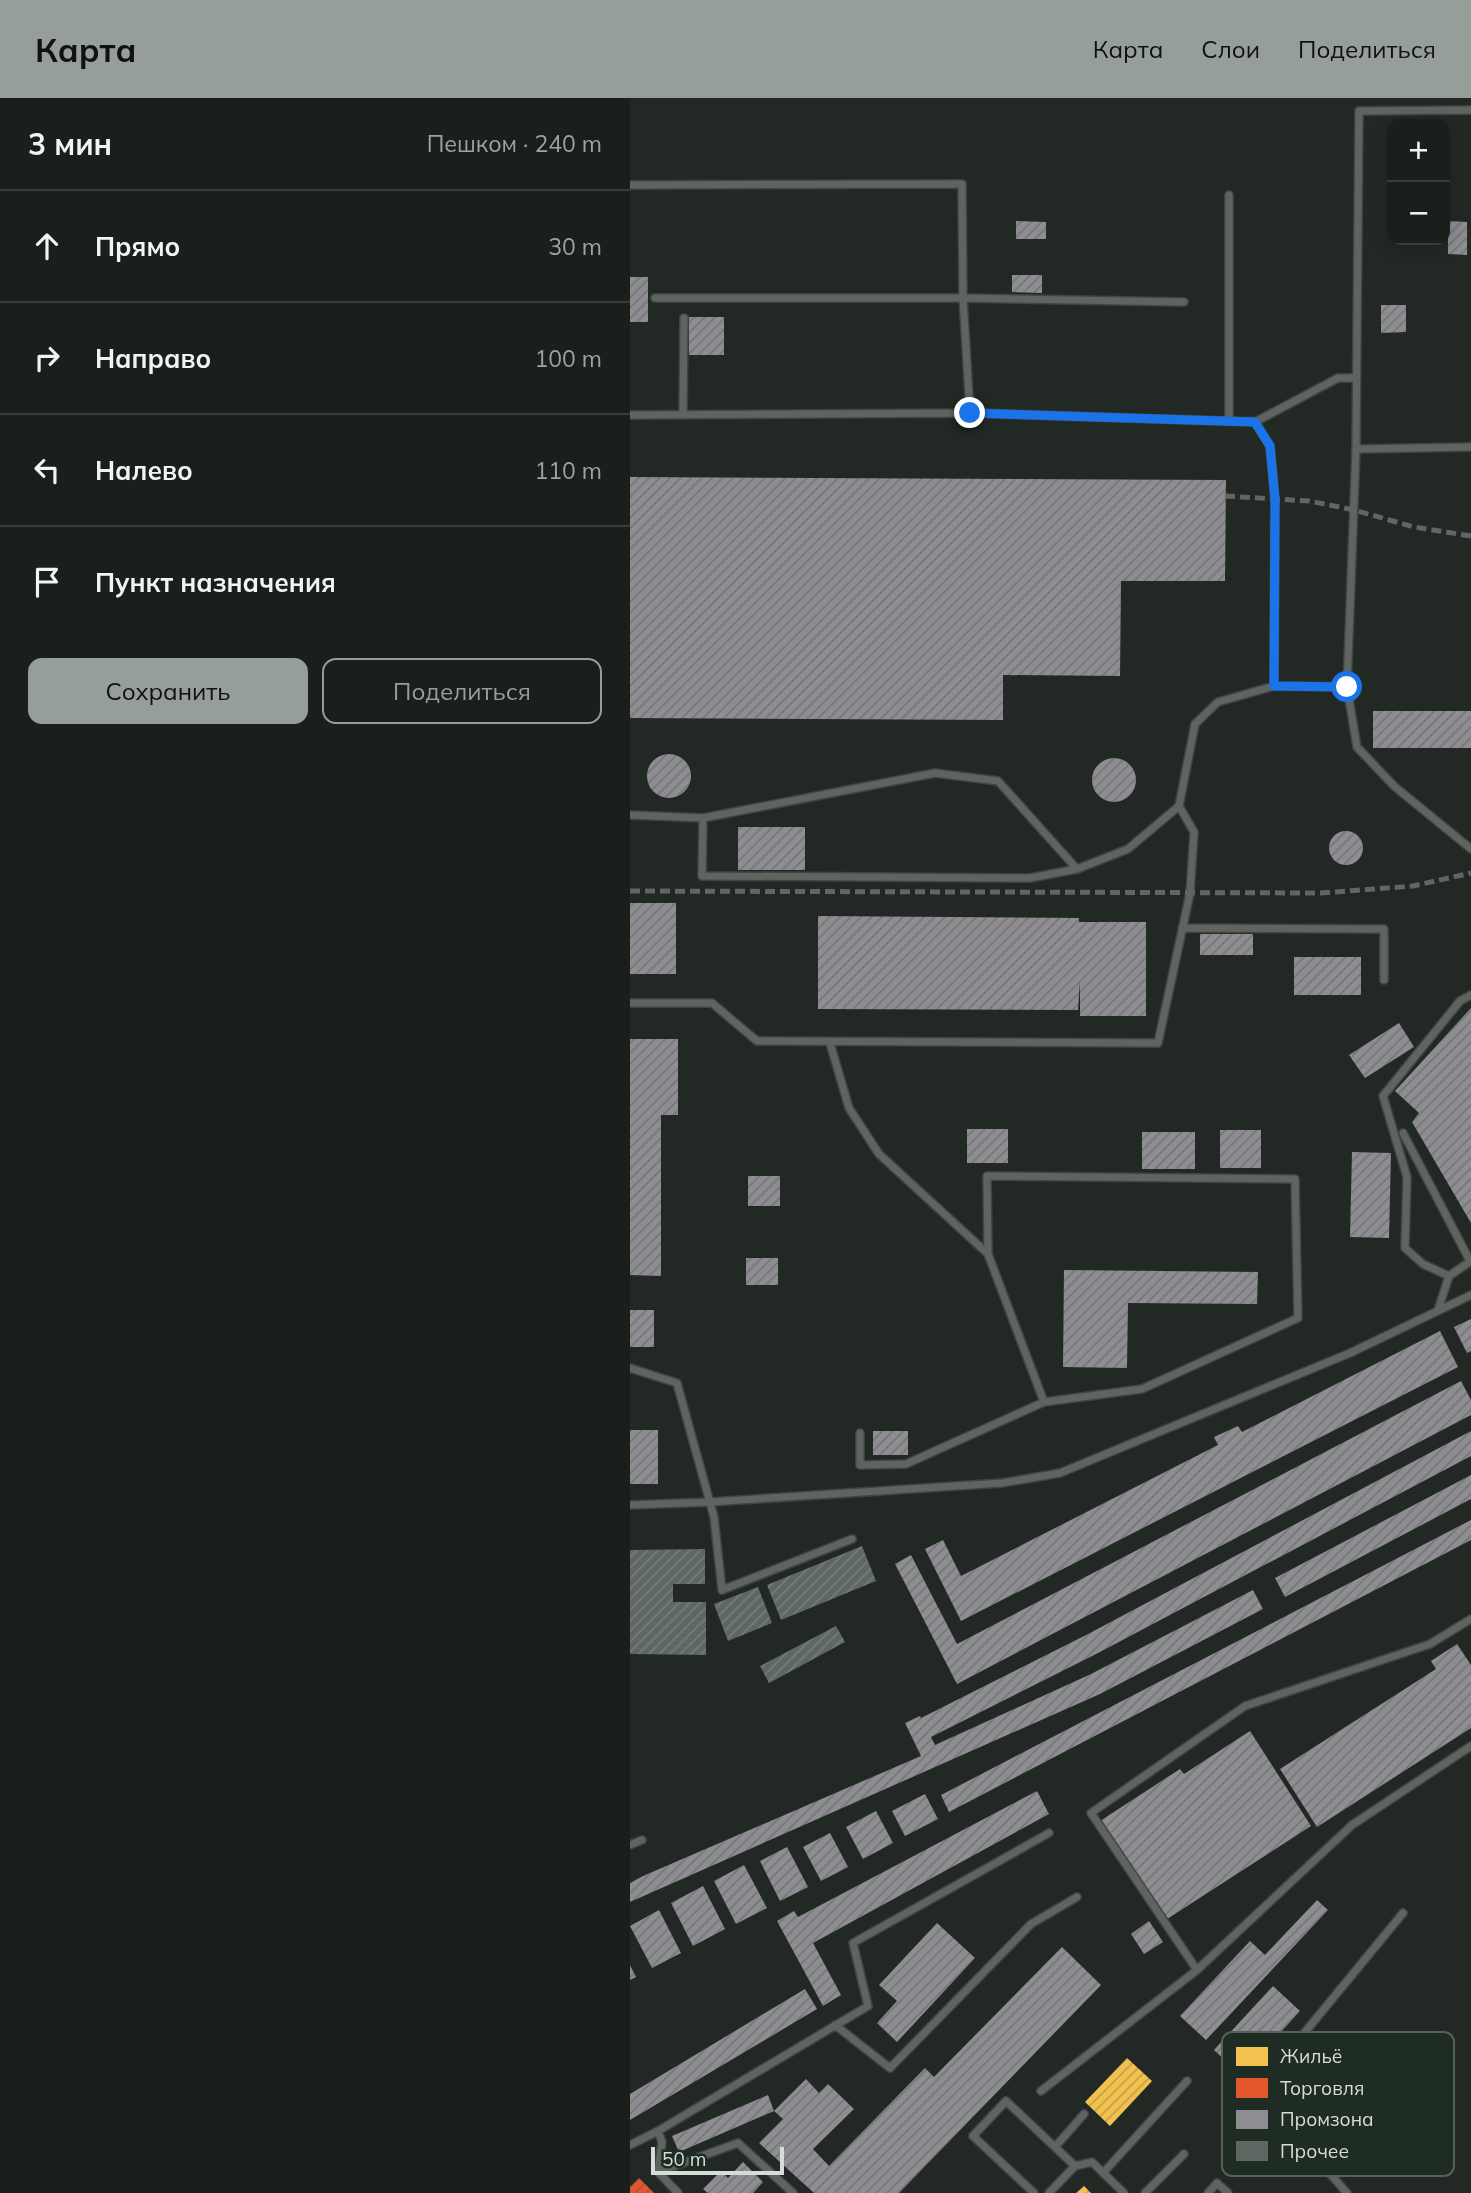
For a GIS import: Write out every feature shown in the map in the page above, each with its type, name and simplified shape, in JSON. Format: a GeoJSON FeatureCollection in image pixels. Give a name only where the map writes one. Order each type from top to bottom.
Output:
{"type":"FeatureCollection","features":[{"type":"Feature","properties":{"kind":"lane"},"geometry":{"type":"LineString","coordinates":[[1471,110],[1359,111],[1356,449],[1347,687],[1357,747],[1394,786],[1471,849]]}},
{"type":"Feature","properties":{"kind":"lane"},"geometry":{"type":"LineString","coordinates":[[630,185],[962,184],[963,298],[970,413]]}},
{"type":"Feature","properties":{"kind":"lane"},"geometry":{"type":"LineString","coordinates":[[1229,195],[1229,421]]}},
{"type":"Feature","properties":{"kind":"lane"},"geometry":{"type":"LineString","coordinates":[[655,298],[963,298],[1184,302]]}},
{"type":"Feature","properties":{"kind":"lane"},"geometry":{"type":"LineString","coordinates":[[684,318],[684,414]]}},
{"type":"Feature","properties":{"kind":"lane"},"geometry":{"type":"LineString","coordinates":[[630,415],[970,413],[1255,422],[1338,378],[1356,378]]}},
{"type":"Feature","properties":{"kind":"lane"},"geometry":{"type":"LineString","coordinates":[[1255,422],[1270,446],[1275,499],[1274,686]]}},
{"type":"Feature","properties":{"kind":"lane"},"geometry":{"type":"LineString","coordinates":[[1356,449],[1471,447]]}},
{"type":"Feature","properties":{"kind":"lane"},"geometry":{"type":"LineString","coordinates":[[703,818],[702,876],[1030,878],[1077,869],[1128,849],[1179,806],[1195,724],[1218,702],[1274,686],[1347,687]]}},
{"type":"Feature","properties":{"kind":"lane"},"geometry":{"type":"LineString","coordinates":[[630,815],[703,818],[935,773],[998,781],[1077,869]]}},
{"type":"Feature","properties":{"kind":"lane"},"geometry":{"type":"LineString","coordinates":[[630,1003],[712,1003],[757,1041],[1158,1043],[1190,893],[1194,832],[1179,806]]}},
{"type":"Feature","properties":{"kind":"lane"},"geometry":{"type":"LineString","coordinates":[[1182,928],[1384,929],[1384,980]]}},
{"type":"Feature","properties":{"kind":"lane"},"geometry":{"type":"LineString","coordinates":[[1449,1276],[1423,1264],[1405,1248],[1407,1177],[1383,1096],[1460,1001],[1471,995]]}},
{"type":"Feature","properties":{"kind":"lane"},"geometry":{"type":"LineString","coordinates":[[830,1043],[849,1108],[879,1154],[988,1254]]}},
{"type":"Feature","properties":{"kind":"lane"},"geometry":{"type":"LineString","coordinates":[[1403,1133],[1471,1261],[1449,1276],[1438,1310]]}},
{"type":"Feature","properties":{"kind":"lane"},"geometry":{"type":"LineString","coordinates":[[860,1433],[860,1465],[906,1464],[1044,1402],[1142,1389],[1298,1318],[1295,1179],[987,1176],[988,1254],[1044,1402]]}},
{"type":"Feature","properties":{"kind":"lane"},"geometry":{"type":"LineString","coordinates":[[630,1505],[1002,1483],[1060,1474],[1350,1353],[1471,1295]]}},
{"type":"Feature","properties":{"kind":"lane"},"geometry":{"type":"LineString","coordinates":[[630,1368],[677,1384],[714,1517],[722,1590],[852,1539]]}},
{"type":"Feature","properties":{"kind":"lane"},"geometry":{"type":"LineString","coordinates":[[1197,1970],[1091,1813],[1245,1706],[1430,1644],[1471,1619]]}},
{"type":"Feature","properties":{"kind":"lane"},"geometry":{"type":"LineString","coordinates":[[1041,2091],[1197,1970],[1352,1825],[1471,1746]]}},
{"type":"Feature","properties":{"kind":"lane"},"geometry":{"type":"LineString","coordinates":[[630,2145],[867,2007],[853,1943],[1049,1833]]}},
{"type":"Feature","properties":{"kind":"lane"},"geometry":{"type":"LineString","coordinates":[[630,1845],[642,1840]]}},
{"type":"Feature","properties":{"kind":"lane"},"geometry":{"type":"LineString","coordinates":[[835,2025],[890,2068],[1031,1924],[1077,1897]]}},
{"type":"Feature","properties":{"kind":"lane"},"geometry":{"type":"LineString","coordinates":[[1305,2032],[1403,1913]]}},
{"type":"Feature","properties":{"kind":"lane"},"geometry":{"type":"LineString","coordinates":[[1103,2173],[1187,2081]]}},
{"type":"Feature","properties":{"kind":"lane"},"geometry":{"type":"LineString","coordinates":[[1034,2193],[973,2136],[1006,2101],[1075,2166]]}},
{"type":"Feature","properties":{"kind":"lane"},"geometry":{"type":"LineString","coordinates":[[1055,2147],[1084,2114]]}},
{"type":"Feature","properties":{"kind":"lane"},"geometry":{"type":"LineString","coordinates":[[658,2131],[662,2142],[658,2172]]}},
{"type":"Feature","properties":{"kind":"lane"},"geometry":{"type":"LineString","coordinates":[[658,2172],[738,2143],[793,2193]]}},
{"type":"Feature","properties":{"kind":"lane"},"geometry":{"type":"LineString","coordinates":[[1144,2193],[1184,2154]]}},
{"type":"Feature","properties":{"kind":"lane"},"geometry":{"type":"LineString","coordinates":[[1049,2193],[1075,2166],[1092,2162],[1124,2193]]}},
{"type":"Feature","properties":{"kind":"lane"},"geometry":{"type":"LineString","coordinates":[[658,2172],[678,2193]]}},
{"type":"Feature","properties":{"kind":"lane"},"geometry":{"type":"LineString","coordinates":[[1332,2176],[1347,2193]]}},
{"type":"Feature","properties":{"kind":"lane"},"geometry":{"type":"LineString","coordinates":[[1208,2193],[1217,2183],[1228,2193]]}},
{"type":"Feature","properties":{"kind":"building: Жильё"},"geometry":{"type":"Polygon","coordinates":[[[1127,2058],[1152,2081],[1110,2126],[1085,2102],[1127,2058]]]}},
{"type":"Feature","properties":{"kind":"building: Жильё"},"geometry":{"type":"Polygon","coordinates":[[[1084,2186],[1091,2193],[1076,2193],[1084,2186]]]}},
{"type":"Feature","properties":{"kind":"building: Торговля"},"geometry":{"type":"Polygon","coordinates":[[[639,2178],[654,2193],[630,2193],[630,2187],[639,2178]]]}},
{"type":"Feature","properties":{"kind":"building: Промзона"},"geometry":{"type":"Polygon","coordinates":[[[1016,221],[1046,222],[1046,239],[1016,239],[1016,221]]]}},
{"type":"Feature","properties":{"kind":"building: Промзона"},"geometry":{"type":"Polygon","coordinates":[[[1450,221],[1467,222],[1467,255],[1448,254],[1450,221]]]}},
{"type":"Feature","properties":{"kind":"building: Промзона"},"geometry":{"type":"Polygon","coordinates":[[[1012,275],[1042,275],[1042,293],[1012,292],[1012,275]]]}},
{"type":"Feature","properties":{"kind":"building: Промзона"},"geometry":{"type":"Polygon","coordinates":[[[630,277],[648,277],[648,322],[630,322],[630,277]]]}},
{"type":"Feature","properties":{"kind":"building: Промзона"},"geometry":{"type":"Polygon","coordinates":[[[1381,305],[1406,305],[1406,332],[1381,333],[1381,305]]]}},
{"type":"Feature","properties":{"kind":"building: Промзона"},"geometry":{"type":"Polygon","coordinates":[[[689,317],[724,317],[724,355],[689,355],[689,317]]]}},
{"type":"Feature","properties":{"kind":"building: Промзона"},"geometry":{"type":"Polygon","coordinates":[[[630,477],[1226,480],[1225,581],[1121,581],[1120,676],[1003,675],[1003,720],[630,718],[630,477]]]}},
{"type":"Feature","properties":{"kind":"building: Промзона"},"geometry":{"type":"Polygon","coordinates":[[[1373,711],[1471,711],[1471,748],[1373,748],[1373,711]]]}},
{"type":"Feature","properties":{"kind":"building: Промзона"},"geometry":{"type":"Polygon","coordinates":[[[669,754],[685,760],[691,776],[685,792],[669,798],[653,792],[647,776],[653,760],[669,754]]]}},
{"type":"Feature","properties":{"kind":"building: Промзона"},"geometry":{"type":"Polygon","coordinates":[[[1114,758],[1130,764],[1136,780],[1130,796],[1114,802],[1098,796],[1092,780],[1098,764],[1114,758]]]}},
{"type":"Feature","properties":{"kind":"building: Промзона"},"geometry":{"type":"Polygon","coordinates":[[[738,827],[805,827],[805,870],[738,870],[738,827]]]}},
{"type":"Feature","properties":{"kind":"building: Промзона"},"geometry":{"type":"Polygon","coordinates":[[[1346,831],[1358,836],[1363,848],[1358,860],[1346,865],[1334,860],[1329,848],[1334,836],[1346,831]]]}},
{"type":"Feature","properties":{"kind":"building: Промзона"},"geometry":{"type":"Polygon","coordinates":[[[630,903],[676,903],[676,974],[630,974],[630,903]]]}},
{"type":"Feature","properties":{"kind":"building: Промзона"},"geometry":{"type":"Polygon","coordinates":[[[818,916],[1079,918],[1079,922],[1146,922],[1146,1016],[1080,1016],[1080,981],[1078,1010],[818,1009],[818,916]]]}},
{"type":"Feature","properties":{"kind":"building: Промзона"},"geometry":{"type":"Polygon","coordinates":[[[1200,934],[1253,934],[1253,955],[1200,955],[1200,934]]]}},
{"type":"Feature","properties":{"kind":"building: Промзона"},"geometry":{"type":"Polygon","coordinates":[[[1294,957],[1361,957],[1361,995],[1294,995],[1294,957]]]}},
{"type":"Feature","properties":{"kind":"building: Промзона"},"geometry":{"type":"Polygon","coordinates":[[[1471,1008],[1471,1223],[1412,1122],[1419,1113],[1395,1091],[1471,1008]]]}},
{"type":"Feature","properties":{"kind":"building: Промзона"},"geometry":{"type":"Polygon","coordinates":[[[1399,1023],[1414,1047],[1365,1078],[1349,1055],[1399,1023]]]}},
{"type":"Feature","properties":{"kind":"building: Промзона"},"geometry":{"type":"Polygon","coordinates":[[[630,1039],[678,1039],[678,1115],[661,1115],[661,1276],[630,1275],[630,1039]]]}},
{"type":"Feature","properties":{"kind":"building: Промзона"},"geometry":{"type":"Polygon","coordinates":[[[967,1129],[1008,1129],[1008,1163],[967,1163],[967,1129]]]}},
{"type":"Feature","properties":{"kind":"building: Промзона"},"geometry":{"type":"Polygon","coordinates":[[[1220,1130],[1261,1130],[1261,1168],[1220,1168],[1220,1130]]]}},
{"type":"Feature","properties":{"kind":"building: Промзона"},"geometry":{"type":"Polygon","coordinates":[[[1142,1132],[1195,1132],[1195,1169],[1142,1169],[1142,1132]]]}},
{"type":"Feature","properties":{"kind":"building: Промзона"},"geometry":{"type":"Polygon","coordinates":[[[1352,1152],[1391,1153],[1389,1238],[1350,1237],[1352,1152]]]}},
{"type":"Feature","properties":{"kind":"building: Промзона"},"geometry":{"type":"Polygon","coordinates":[[[748,1176],[780,1176],[780,1206],[748,1206],[748,1176]]]}},
{"type":"Feature","properties":{"kind":"building: Промзона"},"geometry":{"type":"Polygon","coordinates":[[[746,1258],[778,1258],[778,1285],[746,1285],[746,1258]]]}},
{"type":"Feature","properties":{"kind":"building: Промзона"},"geometry":{"type":"Polygon","coordinates":[[[1064,1270],[1258,1272],[1257,1304],[1128,1303],[1127,1368],[1063,1367],[1064,1270]]]}},
{"type":"Feature","properties":{"kind":"building: Промзона"},"geometry":{"type":"Polygon","coordinates":[[[630,1310],[654,1310],[654,1347],[630,1347],[630,1310]]]}},
{"type":"Feature","properties":{"kind":"building: Промзона"},"geometry":{"type":"Polygon","coordinates":[[[1471,1319],[1471,1351],[1467,1353],[1454,1327],[1471,1319]]]}},
{"type":"Feature","properties":{"kind":"building: Промзона"},"geometry":{"type":"Polygon","coordinates":[[[1440,1331],[1458,1367],[961,1621],[925,1549],[943,1540],[961,1576],[1218,1445],[1214,1437],[1238,1426],[1242,1432],[1440,1331]]]}},
{"type":"Feature","properties":{"kind":"building: Промзона"},"geometry":{"type":"Polygon","coordinates":[[[1461,1381],[1471,1400],[1471,1415],[957,1684],[895,1564],[911,1555],[957,1644],[1461,1381]]]}},
{"type":"Feature","properties":{"kind":"building: Промзона"},"geometry":{"type":"Polygon","coordinates":[[[630,1430],[658,1430],[658,1484],[630,1484],[630,1430]]]}},
{"type":"Feature","properties":{"kind":"building: Промзона"},"geometry":{"type":"Polygon","coordinates":[[[873,1431],[908,1431],[908,1455],[873,1455],[873,1431]]]}},
{"type":"Feature","properties":{"kind":"building: Промзона"},"geometry":{"type":"Polygon","coordinates":[[[1471,1431],[1471,1456],[1098,1653],[931,1737],[935,1745],[1091,1674],[1253,1590],[1263,1609],[1100,1694],[630,1902],[630,1883],[643,1876],[921,1756],[905,1723],[920,1716],[921,1718],[1088,1634],[1471,1431]]]}},
{"type":"Feature","properties":{"kind":"building: Промзона"},"geometry":{"type":"Polygon","coordinates":[[[1471,1475],[1471,1499],[1285,1597],[1275,1578],[1471,1475]]]}},
{"type":"Feature","properties":{"kind":"building: Промзона"},"geometry":{"type":"Polygon","coordinates":[[[1471,1520],[1471,1540],[949,1812],[941,1795],[1471,1520]]]}},
{"type":"Feature","properties":{"kind":"building: Промзона"},"geometry":{"type":"Polygon","coordinates":[[[1457,1644],[1471,1665],[1471,1728],[1317,1827],[1280,1769],[1436,1669],[1431,1661],[1457,1644]]]}},
{"type":"Feature","properties":{"kind":"building: Промзона"},"geometry":{"type":"Polygon","coordinates":[[[1250,1731],[1311,1826],[1164,1921],[1100,1821],[1180,1769],[1184,1774],[1250,1731]]]}},
{"type":"Feature","properties":{"kind":"building: Промзона"},"geometry":{"type":"Polygon","coordinates":[[[1037,1791],[1049,1814],[813,1943],[841,1995],[823,2006],[777,1921],[794,1911],[798,1917],[1037,1791]]]}},
{"type":"Feature","properties":{"kind":"building: Промзона"},"geometry":{"type":"Polygon","coordinates":[[[925,1794],[938,1819],[905,1836],[892,1811],[925,1794]]]}},
{"type":"Feature","properties":{"kind":"building: Промзона"},"geometry":{"type":"Polygon","coordinates":[[[876,1811],[893,1843],[863,1859],[846,1827],[876,1811]]]}},
{"type":"Feature","properties":{"kind":"building: Промзона"},"geometry":{"type":"Polygon","coordinates":[[[830,1833],[848,1867],[821,1881],[803,1847],[830,1833]]]}},
{"type":"Feature","properties":{"kind":"building: Промзона"},"geometry":{"type":"Polygon","coordinates":[[[787,1847],[808,1887],[780,1901],[760,1861],[787,1847]]]}},
{"type":"Feature","properties":{"kind":"building: Промзона"},"geometry":{"type":"Polygon","coordinates":[[[744,1865],[767,1908],[736,1924],[714,1881],[744,1865]]]}},
{"type":"Feature","properties":{"kind":"building: Промзона"},"geometry":{"type":"Polygon","coordinates":[[[703,1886],[725,1929],[693,1946],[671,1903],[703,1886]]]}},
{"type":"Feature","properties":{"kind":"building: Промзона"},"geometry":{"type":"Polygon","coordinates":[[[1317,1900],[1328,1910],[1206,2040],[1180,2016],[1250,1941],[1265,1955],[1317,1900]]]}},
{"type":"Feature","properties":{"kind":"building: Промзона"},"geometry":{"type":"Polygon","coordinates":[[[659,1910],[681,1953],[652,1968],[630,1926],[659,1910]]]}},
{"type":"Feature","properties":{"kind":"building: Промзона"},"geometry":{"type":"Polygon","coordinates":[[[1149,1921],[1163,1942],[1144,1954],[1131,1934],[1149,1921]]]}},
{"type":"Feature","properties":{"kind":"building: Промзона"},"geometry":{"type":"Polygon","coordinates":[[[937,1923],[975,1958],[897,2042],[877,2023],[897,2001],[879,1985],[937,1923]]]}},
{"type":"Feature","properties":{"kind":"building: Промзона"},"geometry":{"type":"Polygon","coordinates":[[[1062,1947],[1101,1985],[899,2193],[814,2193],[759,2143],[783,2119],[774,2111],[806,2079],[819,2093],[828,2084],[854,2109],[813,2149],[829,2166],[925,2068],[934,2077],[1062,1947]]]}},
{"type":"Feature","properties":{"kind":"building: Промзона"},"geometry":{"type":"Polygon","coordinates":[[[630,1965],[636,1977],[630,1980],[630,1965]]]}},
{"type":"Feature","properties":{"kind":"building: Промзона"},"geometry":{"type":"Polygon","coordinates":[[[1273,1986],[1300,2011],[1281,2032],[1231,2032],[1273,1986]]]}},
{"type":"Feature","properties":{"kind":"building: Промзона"},"geometry":{"type":"Polygon","coordinates":[[[805,1989],[817,2009],[630,2120],[630,2094],[805,1989]]]}},
{"type":"Feature","properties":{"kind":"building: Промзона"},"geometry":{"type":"Polygon","coordinates":[[[1222,2041],[1222,2058],[1214,2050],[1222,2041]]]}},
{"type":"Feature","properties":{"kind":"building: Промзона"},"geometry":{"type":"Polygon","coordinates":[[[768,2095],[774,2111],[679,2152],[672,2136],[768,2095]]]}},
{"type":"Feature","properties":{"kind":"building: Промзона"},"geometry":{"type":"Polygon","coordinates":[[[743,2162],[763,2182],[753,2193],[708,2193],[703,2189],[721,2171],[728,2178],[743,2162]]]}},
{"type":"Feature","properties":{"kind":"building: Прочее"},"geometry":{"type":"Polygon","coordinates":[[[862,1546],[876,1581],[781,1620],[767,1585],[862,1546]]]}},
{"type":"Feature","properties":{"kind":"building: Прочее"},"geometry":{"type":"Polygon","coordinates":[[[705,1549],[705,1584],[673,1584],[673,1602],[706,1602],[706,1655],[630,1654],[630,1550],[705,1549]]]}},
{"type":"Feature","properties":{"kind":"building: Прочее"},"geometry":{"type":"Polygon","coordinates":[[[758,1587],[772,1623],[728,1641],[714,1604],[758,1587]]]}},
{"type":"Feature","properties":{"kind":"building: Прочее"},"geometry":{"type":"Polygon","coordinates":[[[836,1626],[845,1642],[769,1683],[760,1666],[836,1626]]]}},
{"type":"Feature","properties":{"kind":"railway"},"geometry":{"type":"LineString","coordinates":[[1225,496],[1309,501],[1414,527],[1471,536]]}},
{"type":"Feature","properties":{"kind":"railway"},"geometry":{"type":"LineString","coordinates":[[630,891],[1321,893],[1413,886],[1471,873]]}},
{"type":"Feature","properties":{"kind":"route"},"geometry":{"type":"LineString","coordinates":[[970,413],[1255,422],[1270,446],[1275,499],[1274,686],[1347,687]]}}]}
